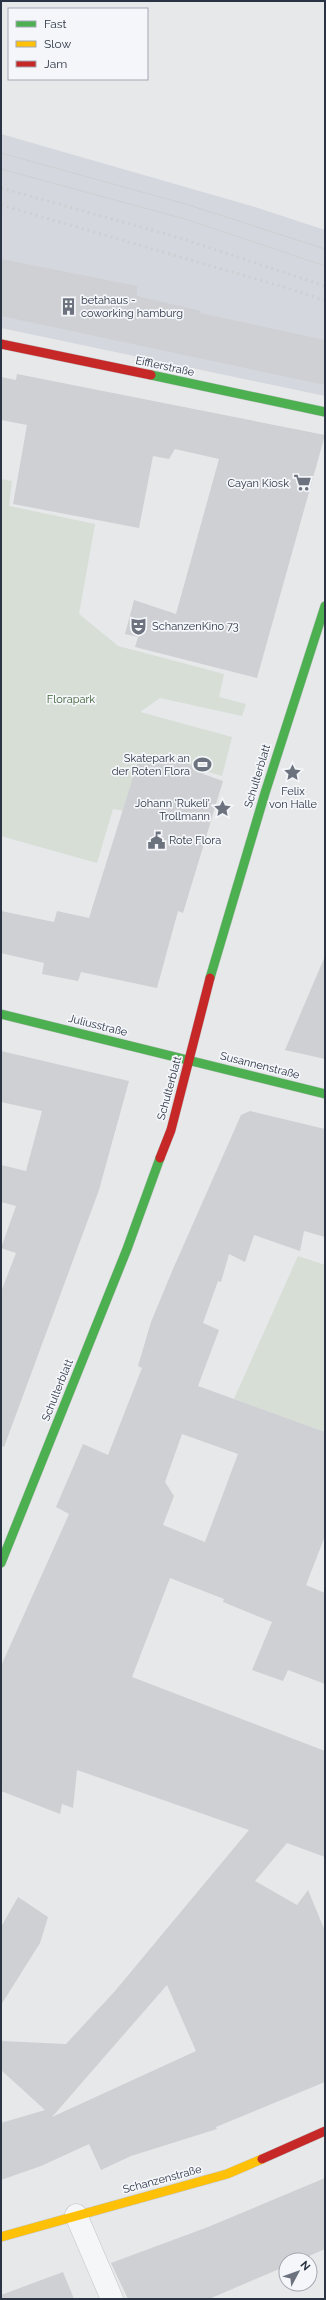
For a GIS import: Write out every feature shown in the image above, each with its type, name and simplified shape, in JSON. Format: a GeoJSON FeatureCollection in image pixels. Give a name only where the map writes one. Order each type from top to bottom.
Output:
{"type":"FeatureCollection","features":[{"type":"Feature","properties":{"kind":"street","name":"Eifflerstraße"},"geometry":{"type":"LineString","coordinates":[[1,344],[325,412]]}},
{"type":"Feature","properties":{"kind":"street","name":"Schulterblatt"},"geometry":{"type":"LineString","coordinates":[[1,1563],[129,1241],[171,1130],[207,989],[283,732],[325,606]]}},
{"type":"Feature","properties":{"kind":"street","name":"Juliusstraße"},"geometry":{"type":"LineString","coordinates":[[1,1014],[189,1060]]}},
{"type":"Feature","properties":{"kind":"street","name":"Susannenstraße"},"geometry":{"type":"LineString","coordinates":[[189,1060],[325,1094]]}},
{"type":"Feature","properties":{"kind":"street","name":"Schanzenstraße"},"geometry":{"type":"LineString","coordinates":[[1,2237],[227,2174],[325,2132]]}},
{"type":"Feature","properties":{"kind":"street"},"geometry":{"type":"LineString","coordinates":[[76,2215],[112,2299]]}},
{"type":"Feature","properties":{"kind":"shaded area"},"geometry":{"type":"Polygon","coordinates":[[[1,134],[255,207],[325,230],[325,396],[1,328],[1,134]]]}},
{"type":"Feature","properties":{"kind":"green space","name":"Florapark"},"geometry":{"type":"Polygon","coordinates":[[[1,479],[12,481],[9,506],[95,524],[79,614],[118,646],[224,674],[219,697],[246,704],[242,716],[160,698],[140,712],[232,737],[222,776],[141,752],[123,811],[113,809],[97,863],[1,836],[1,479]]]}},
{"type":"Feature","properties":{"kind":"green space"},"geometry":{"type":"Polygon","coordinates":[[[298,1256],[325,1265],[325,1432],[234,1399],[298,1256]]]}},
{"type":"Feature","properties":{"kind":"building"},"geometry":{"type":"Polygon","coordinates":[[[1,259],[137,286],[137,296],[201,311],[200,313],[325,340],[325,385],[1,316],[1,259]]]}},
{"type":"Feature","properties":{"kind":"building"},"geometry":{"type":"Polygon","coordinates":[[[17,374],[325,435],[257,678],[135,647],[138,637],[125,634],[134,600],[176,614],[219,459],[175,449],[169,459],[153,456],[139,528],[13,504],[27,425],[1,420],[1,377],[16,380],[17,374]]]}},
{"type":"Feature","properties":{"kind":"building"},"geometry":{"type":"Polygon","coordinates":[[[140,755],[158,761],[160,755],[205,769],[203,774],[223,781],[183,913],[178,911],[157,988],[81,972],[78,981],[42,974],[44,963],[1,953],[1,911],[54,922],[57,911],[89,918],[140,755]]]}},
{"type":"Feature","properties":{"kind":"building"},"geometry":{"type":"Polygon","coordinates":[[[325,956],[325,1059],[285,1050],[325,956]]]}},
{"type":"Feature","properties":{"kind":"building"},"geometry":{"type":"Polygon","coordinates":[[[1,1051],[129,1081],[99,1190],[4,1447],[1,1446],[1,1292],[16,1253],[1,1248],[16,1206],[1,1202],[1,1165],[26,1171],[42,1111],[1,1102],[1,1051]]]}},
{"type":"Feature","properties":{"kind":"building"},"geometry":{"type":"Polygon","coordinates":[[[250,1111],[325,1129],[325,1237],[304,1231],[300,1251],[254,1235],[245,1262],[229,1254],[221,1282],[218,1281],[203,1323],[219,1330],[198,1386],[325,1432],[325,1536],[306,1585],[325,1593],[325,1684],[288,1670],[283,1681],[252,1670],[272,1622],[223,1602],[224,1599],[170,1578],[132,1677],[325,1751],[325,1857],[287,1843],[255,1881],[297,1905],[308,1890],[325,1931],[325,2082],[216,2127],[217,2129],[131,2156],[101,2170],[89,2144],[41,2166],[1,2180],[1,2123],[45,2110],[1,2070],[1,2041],[66,2044],[115,1991],[249,1830],[77,1770],[73,1808],[62,1804],[60,1814],[1,1791],[1,1666],[69,1514],[56,1507],[83,1444],[108,1455],[142,1368],[138,1366],[151,1322],[241,1115],[250,1111]],[[182,1434],[165,1482],[174,1496],[163,1525],[205,1542],[238,1454],[182,1434]],[[167,1985],[126,2032],[52,2117],[196,2051],[167,1985]]]}},
{"type":"Feature","properties":{"kind":"building"},"geometry":{"type":"Polygon","coordinates":[[[18,1897],[48,1917],[40,1943],[1,2005],[1,1927],[18,1897]]]}},
{"type":"Feature","properties":{"kind":"building"},"geometry":{"type":"Polygon","coordinates":[[[325,2178],[325,2249],[318,2252],[278,2252],[278,2269],[209,2299],[128,2299],[111,2263],[208,2227],[325,2178]]]}},
{"type":"Feature","properties":{"kind":"building"},"geometry":{"type":"Polygon","coordinates":[[[63,2272],[74,2299],[1,2299],[1,2295],[63,2272]]]}},
{"type":"Feature","properties":{"kind":"tram line"},"geometry":{"type":"LineString","coordinates":[[1,153],[189,205],[325,249]]}},
{"type":"Feature","properties":{"kind":"tram line"},"geometry":{"type":"LineString","coordinates":[[1,169],[185,219],[325,266]]}},
{"type":"Feature","properties":{"kind":"railway"},"geometry":{"type":"LineString","coordinates":[[1,188],[180,238],[325,286]]}},
{"type":"Feature","properties":{"kind":"railway"},"geometry":{"type":"LineString","coordinates":[[1,205],[294,290],[325,301]]}},
{"type":"Feature","properties":{"kind":"traffic: fast"},"geometry":{"type":"LineString","coordinates":[[151,375],[325,412]]}},
{"type":"Feature","properties":{"kind":"traffic: fast"},"geometry":{"type":"LineString","coordinates":[[210,978],[265,793],[325,606]]}},
{"type":"Feature","properties":{"kind":"traffic: fast"},"geometry":{"type":"LineString","coordinates":[[1,1014],[325,1094]]}},
{"type":"Feature","properties":{"kind":"traffic: fast"},"geometry":{"type":"LineString","coordinates":[[1,1563],[127,1249],[160,1158]]}},
{"type":"Feature","properties":{"kind":"traffic: slow"},"geometry":{"type":"LineString","coordinates":[[1,2237],[227,2174],[262,2159]]}},
{"type":"Feature","properties":{"kind":"traffic: jam"},"geometry":{"type":"LineString","coordinates":[[1,344],[151,375]]}},
{"type":"Feature","properties":{"kind":"traffic: jam"},"geometry":{"type":"LineString","coordinates":[[160,1158],[171,1130],[210,978]]}},
{"type":"Feature","properties":{"kind":"traffic: jam"},"geometry":{"type":"LineString","coordinates":[[262,2159],[325,2131]]}},
{"type":"Feature","properties":{"kind":"place","name":"betahaus - coworking hamburg"},"geometry":{"type":"Point","coordinates":[68,306]}},
{"type":"Feature","properties":{"kind":"place","name":"Cayan Kiosk"},"geometry":{"type":"Point","coordinates":[302,483]}},
{"type":"Feature","properties":{"kind":"place","name":"SchanzenKino 73"},"geometry":{"type":"Point","coordinates":[139,626]}},
{"type":"Feature","properties":{"kind":"place","name":"Skatepark an der Roten Flora"},"geometry":{"type":"Point","coordinates":[203,764]}},
{"type":"Feature","properties":{"kind":"place","name":"Felix von Halle"},"geometry":{"type":"Point","coordinates":[293,773]}},
{"type":"Feature","properties":{"kind":"place","name":"Johann 'Rukeli' Trollmann"},"geometry":{"type":"Point","coordinates":[223,809]}},
{"type":"Feature","properties":{"kind":"place","name":"Rote Flora"},"geometry":{"type":"Point","coordinates":[156,840]}}]}
